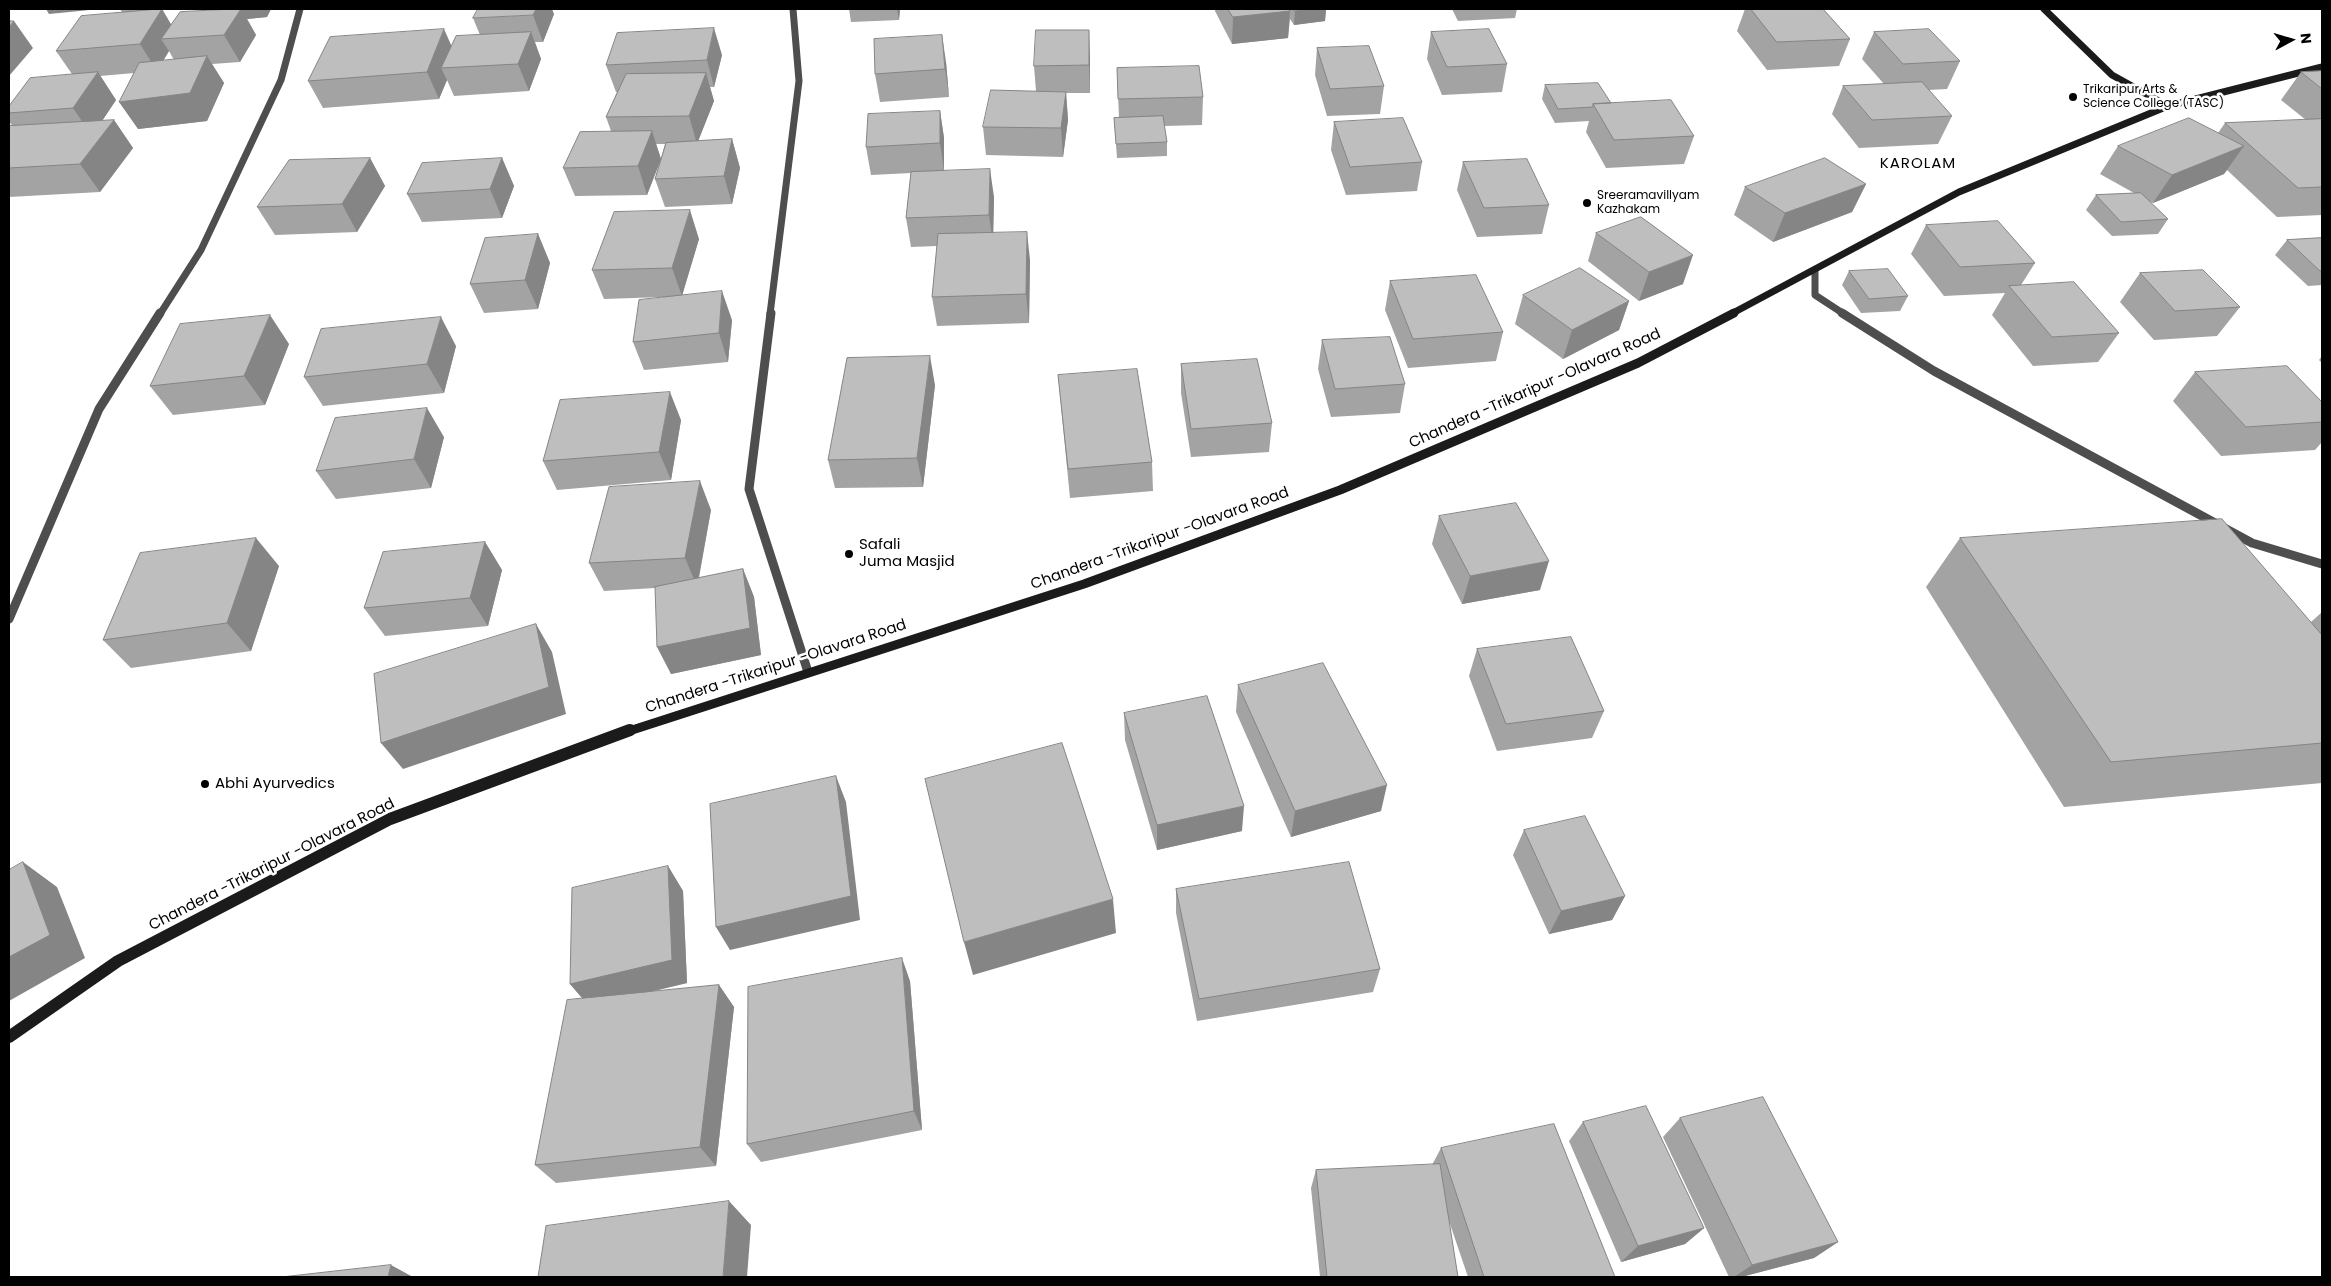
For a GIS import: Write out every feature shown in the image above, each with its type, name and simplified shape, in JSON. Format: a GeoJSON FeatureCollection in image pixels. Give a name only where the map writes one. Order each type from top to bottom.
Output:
{"type":"FeatureCollection","features":[{"type":"Feature","properties":{"kind":"main road"},"geometry":{"type":"LineString","coordinates":[[2044,9],[2112,75],[2168,106]]}},
{"type":"Feature","properties":{"kind":"main road","name":"Chandera -Trikaripur -Olavara Road"},"geometry":{"type":"LineString","coordinates":[[9,1037],[118,961],[390,819],[642,726],[1084,584],[1340,490],[1638,363],[1814,271],[1959,192],[2168,106],[2322,68]]}},
{"type":"Feature","properties":{"kind":"street"},"geometry":{"type":"LineString","coordinates":[[9,619],[99,408],[200,250],[281,80],[300,9]]}},
{"type":"Feature","properties":{"kind":"street"},"geometry":{"type":"LineString","coordinates":[[793,9],[799,81],[749,489],[808,672]]}},
{"type":"Feature","properties":{"kind":"street"},"geometry":{"type":"LineString","coordinates":[[1814,271],[1815,295],[1881,339],[1934,371],[2252,542],[2322,564]]}},
{"type":"Feature","properties":{"kind":"building"},"geometry":{"type":"Polygon","coordinates":[[[162,9],[140,44],[56,51],[81,16],[162,9]]]}},
{"type":"Feature","properties":{"kind":"building"},"geometry":{"type":"Polygon","coordinates":[[[241,9],[224,35],[161,39],[180,12],[241,9]]]}},
{"type":"Feature","properties":{"kind":"building"},"geometry":{"type":"Polygon","coordinates":[[[478,9],[536,9],[533,15],[473,18],[478,9]]]}},
{"type":"Feature","properties":{"kind":"building"},"geometry":{"type":"Polygon","coordinates":[[[1228,9],[1289,9],[1290,11],[1233,17],[1228,9]]]}},
{"type":"Feature","properties":{"kind":"building"},"geometry":{"type":"Polygon","coordinates":[[[1293,9],[1313,9],[1295,11],[1293,9]]]}},
{"type":"Feature","properties":{"kind":"building"},"geometry":{"type":"Polygon","coordinates":[[[1751,9],[1823,9],[1850,39],[1777,42],[1751,9]]]}},
{"type":"Feature","properties":{"kind":"building"},"geometry":{"type":"Polygon","coordinates":[[[714,28],[707,60],[606,65],[617,33],[714,28]]]}},
{"type":"Feature","properties":{"kind":"building"},"geometry":{"type":"Polygon","coordinates":[[[444,29],[427,72],[308,81],[330,37],[444,29]]]}},
{"type":"Feature","properties":{"kind":"building"},"geometry":{"type":"Polygon","coordinates":[[[1489,29],[1507,64],[1447,67],[1431,32],[1489,29]]]}},
{"type":"Feature","properties":{"kind":"building"},"geometry":{"type":"Polygon","coordinates":[[[1929,29],[1960,61],[1903,64],[1874,32],[1929,29]]]}},
{"type":"Feature","properties":{"kind":"building"},"geometry":{"type":"Polygon","coordinates":[[[1036,30],[1089,30],[1089,65],[1034,66],[1036,30]]]}},
{"type":"Feature","properties":{"kind":"building"},"geometry":{"type":"Polygon","coordinates":[[[531,32],[518,64],[441,68],[456,36],[531,32]]]}},
{"type":"Feature","properties":{"kind":"building"},"geometry":{"type":"Polygon","coordinates":[[[942,35],[945,69],[875,74],[874,39],[942,35]]]}},
{"type":"Feature","properties":{"kind":"building"},"geometry":{"type":"Polygon","coordinates":[[[1369,46],[1384,86],[1330,89],[1317,48],[1369,46]]]}},
{"type":"Feature","properties":{"kind":"building"},"geometry":{"type":"Polygon","coordinates":[[[207,56],[190,93],[119,102],[139,63],[207,56]]]}},
{"type":"Feature","properties":{"kind":"building"},"geometry":{"type":"Polygon","coordinates":[[[1199,66],[1203,97],[1118,99],[1117,68],[1199,66]]]}},
{"type":"Feature","properties":{"kind":"building"},"geometry":{"type":"Polygon","coordinates":[[[2322,71],[2322,89],[2301,72],[2322,71]]]}},
{"type":"Feature","properties":{"kind":"building"},"geometry":{"type":"Polygon","coordinates":[[[98,72],[73,108],[9,113],[9,106],[30,78],[98,72]]]}},
{"type":"Feature","properties":{"kind":"building"},"geometry":{"type":"Polygon","coordinates":[[[706,73],[689,116],[606,117],[626,74],[706,73]]]}},
{"type":"Feature","properties":{"kind":"building"},"geometry":{"type":"Polygon","coordinates":[[[1922,82],[1952,116],[1872,120],[1843,86],[1922,82]]]}},
{"type":"Feature","properties":{"kind":"building"},"geometry":{"type":"Polygon","coordinates":[[[1598,83],[1611,103],[1593,104],[1593,107],[1558,109],[1545,85],[1598,83]]]}},
{"type":"Feature","properties":{"kind":"building"},"geometry":{"type":"Polygon","coordinates":[[[991,90],[1066,92],[1061,128],[983,127],[991,90]]]}},
{"type":"Feature","properties":{"kind":"building"},"geometry":{"type":"Polygon","coordinates":[[[1671,100],[1694,136],[1614,140],[1593,104],[1671,100]]]}},
{"type":"Feature","properties":{"kind":"building"},"geometry":{"type":"Polygon","coordinates":[[[940,111],[940,143],[866,147],[868,114],[940,111]]]}},
{"type":"Feature","properties":{"kind":"building"},"geometry":{"type":"Polygon","coordinates":[[[1163,116],[1167,142],[1116,144],[1114,118],[1163,116]]]}},
{"type":"Feature","properties":{"kind":"building"},"geometry":{"type":"Polygon","coordinates":[[[1403,118],[1422,162],[1350,167],[1334,122],[1403,118]]]}},
{"type":"Feature","properties":{"kind":"building"},"geometry":{"type":"Polygon","coordinates":[[[2189,118],[2244,146],[2172,175],[2118,146],[2189,118]]]}},
{"type":"Feature","properties":{"kind":"building"},"geometry":{"type":"Polygon","coordinates":[[[2322,119],[2322,187],[2298,188],[2225,123],[2322,119]]]}},
{"type":"Feature","properties":{"kind":"building"},"geometry":{"type":"Polygon","coordinates":[[[114,120],[80,164],[9,168],[9,126],[114,120]]]}},
{"type":"Feature","properties":{"kind":"building"},"geometry":{"type":"Polygon","coordinates":[[[652,131],[638,166],[563,168],[580,132],[652,131]]]}},
{"type":"Feature","properties":{"kind":"building"},"geometry":{"type":"Polygon","coordinates":[[[732,139],[724,176],[655,179],[666,143],[732,139]]]}},
{"type":"Feature","properties":{"kind":"building"},"geometry":{"type":"Polygon","coordinates":[[[370,158],[342,204],[257,207],[289,160],[370,158]]]}},
{"type":"Feature","properties":{"kind":"building"},"geometry":{"type":"Polygon","coordinates":[[[502,158],[490,189],[407,194],[422,163],[502,158]]]}},
{"type":"Feature","properties":{"kind":"building"},"geometry":{"type":"Polygon","coordinates":[[[1825,158],[1866,184],[1785,213],[1745,187],[1825,158]]]}},
{"type":"Feature","properties":{"kind":"building"},"geometry":{"type":"Polygon","coordinates":[[[1527,159],[1549,205],[1484,208],[1463,162],[1527,159]]]}},
{"type":"Feature","properties":{"kind":"building"},"geometry":{"type":"Polygon","coordinates":[[[990,169],[989,215],[906,218],[911,172],[990,169]]]}},
{"type":"Feature","properties":{"kind":"building"},"geometry":{"type":"Polygon","coordinates":[[[2141,193],[2168,219],[2121,222],[2096,195],[2141,193]]]}},
{"type":"Feature","properties":{"kind":"building"},"geometry":{"type":"Polygon","coordinates":[[[690,210],[672,268],[592,270],[614,212],[690,210]]]}},
{"type":"Feature","properties":{"kind":"building"},"geometry":{"type":"Polygon","coordinates":[[[1641,217],[1693,255],[1649,272],[1596,233],[1641,217]]]}},
{"type":"Feature","properties":{"kind":"building"},"geometry":{"type":"Polygon","coordinates":[[[1998,221],[2035,263],[1960,267],[1926,225],[1998,221]]]}},
{"type":"Feature","properties":{"kind":"building"},"geometry":{"type":"Polygon","coordinates":[[[1027,232],[1026,294],[932,297],[938,234],[1027,232]]]}},
{"type":"Feature","properties":{"kind":"building"},"geometry":{"type":"Polygon","coordinates":[[[538,234],[525,280],[470,284],[485,238],[538,234]]]}},
{"type":"Feature","properties":{"kind":"building"},"geometry":{"type":"Polygon","coordinates":[[[2322,238],[2322,271],[2287,240],[2322,238]]]}},
{"type":"Feature","properties":{"kind":"building"},"geometry":{"type":"Polygon","coordinates":[[[1580,268],[1629,301],[1572,330],[1523,295],[1580,268]]]}},
{"type":"Feature","properties":{"kind":"building"},"geometry":{"type":"Polygon","coordinates":[[[1888,269],[1908,296],[1869,299],[1849,271],[1888,269]]]}},
{"type":"Feature","properties":{"kind":"building"},"geometry":{"type":"Polygon","coordinates":[[[2203,270],[2240,307],[2175,311],[2140,273],[2203,270]]]}},
{"type":"Feature","properties":{"kind":"building"},"geometry":{"type":"Polygon","coordinates":[[[1476,275],[1503,332],[1413,339],[1390,281],[1476,275]]]}},
{"type":"Feature","properties":{"kind":"building"},"geometry":{"type":"Polygon","coordinates":[[[2074,282],[2119,333],[2052,337],[2009,286],[2074,282]]]}},
{"type":"Feature","properties":{"kind":"building"},"geometry":{"type":"Polygon","coordinates":[[[722,291],[719,333],[633,342],[639,300],[722,291]]]}},
{"type":"Feature","properties":{"kind":"building"},"geometry":{"type":"Polygon","coordinates":[[[270,315],[244,376],[150,386],[180,324],[270,315]]]}},
{"type":"Feature","properties":{"kind":"building"},"geometry":{"type":"Polygon","coordinates":[[[441,317],[427,364],[304,377],[321,329],[441,317]]]}},
{"type":"Feature","properties":{"kind":"building"},"geometry":{"type":"Polygon","coordinates":[[[1390,337],[1405,384],[1335,389],[1322,340],[1390,337]]]}},
{"type":"Feature","properties":{"kind":"building"},"geometry":{"type":"Polygon","coordinates":[[[930,356],[917,458],[828,460],[847,358],[930,356]]]}},
{"type":"Feature","properties":{"kind":"building"},"geometry":{"type":"Polygon","coordinates":[[[1257,359],[1272,423],[1191,429],[1181,364],[1257,359]]]}},
{"type":"Feature","properties":{"kind":"building"},"geometry":{"type":"Polygon","coordinates":[[[2287,366],[2322,402],[2322,422],[2246,427],[2195,372],[2287,366]]]}},
{"type":"Feature","properties":{"kind":"building"},"geometry":{"type":"Polygon","coordinates":[[[1137,369],[1152,462],[1068,469],[1058,375],[1137,369]]]}},
{"type":"Feature","properties":{"kind":"building"},"geometry":{"type":"Polygon","coordinates":[[[670,392],[659,452],[543,461],[560,400],[670,392]]]}},
{"type":"Feature","properties":{"kind":"building"},"geometry":{"type":"Polygon","coordinates":[[[427,408],[414,459],[316,471],[335,418],[427,408]]]}},
{"type":"Feature","properties":{"kind":"building"},"geometry":{"type":"Polygon","coordinates":[[[700,481],[685,558],[589,563],[609,487],[700,481]]]}},
{"type":"Feature","properties":{"kind":"building"},"geometry":{"type":"Polygon","coordinates":[[[1516,503],[1549,561],[1470,576],[1439,516],[1516,503]]]}},
{"type":"Feature","properties":{"kind":"building"},"geometry":{"type":"Polygon","coordinates":[[[2222,519],[2322,635],[2322,743],[2111,762],[1960,538],[2222,519]]]}},
{"type":"Feature","properties":{"kind":"building"},"geometry":{"type":"Polygon","coordinates":[[[256,538],[227,623],[103,640],[140,553],[256,538]]]}},
{"type":"Feature","properties":{"kind":"building"},"geometry":{"type":"Polygon","coordinates":[[[485,542],[470,598],[364,608],[383,552],[485,542]]]}},
{"type":"Feature","properties":{"kind":"building"},"geometry":{"type":"Polygon","coordinates":[[[743,569],[750,628],[657,647],[655,587],[743,569]]]}},
{"type":"Feature","properties":{"kind":"building"},"geometry":{"type":"Polygon","coordinates":[[[536,624],[549,687],[381,743],[374,674],[536,624]]]}},
{"type":"Feature","properties":{"kind":"building"},"geometry":{"type":"Polygon","coordinates":[[[1571,637],[1604,711],[1506,724],[1477,649],[1571,637]]]}},
{"type":"Feature","properties":{"kind":"building"},"geometry":{"type":"Polygon","coordinates":[[[1323,663],[1387,785],[1295,811],[1238,685],[1323,663]]]}},
{"type":"Feature","properties":{"kind":"building"},"geometry":{"type":"Polygon","coordinates":[[[1207,696],[1244,806],[1157,825],[1124,713],[1207,696]]]}},
{"type":"Feature","properties":{"kind":"building"},"geometry":{"type":"Polygon","coordinates":[[[1062,743],[1113,899],[964,942],[925,779],[1062,743]]]}},
{"type":"Feature","properties":{"kind":"building"},"geometry":{"type":"Polygon","coordinates":[[[836,776],[851,896],[716,927],[710,804],[836,776]]]}},
{"type":"Feature","properties":{"kind":"building"},"geometry":{"type":"Polygon","coordinates":[[[1585,816],[1625,896],[1561,911],[1524,830],[1585,816]]]}},
{"type":"Feature","properties":{"kind":"building"},"geometry":{"type":"Polygon","coordinates":[[[23,862],[50,935],[9,957],[9,870],[23,862]]]}},
{"type":"Feature","properties":{"kind":"building"},"geometry":{"type":"Polygon","coordinates":[[[1349,862],[1380,969],[1199,999],[1176,889],[1349,862]]]}},
{"type":"Feature","properties":{"kind":"building"},"geometry":{"type":"Polygon","coordinates":[[[668,866],[672,960],[570,984],[572,888],[668,866]]]}},
{"type":"Feature","properties":{"kind":"building"},"geometry":{"type":"Polygon","coordinates":[[[902,958],[914,1111],[747,1144],[748,987],[902,958]]]}},
{"type":"Feature","properties":{"kind":"building"},"geometry":{"type":"Polygon","coordinates":[[[719,985],[700,1147],[535,1165],[567,1000],[719,985]]]}},
{"type":"Feature","properties":{"kind":"building"},"geometry":{"type":"Polygon","coordinates":[[[1763,1097],[1838,1242],[1752,1265],[1680,1118],[1763,1097]]]}},
{"type":"Feature","properties":{"kind":"building"},"geometry":{"type":"Polygon","coordinates":[[[1646,1106],[1704,1228],[1638,1246],[1583,1122],[1646,1106]]]}},
{"type":"Feature","properties":{"kind":"building"},"geometry":{"type":"Polygon","coordinates":[[[1554,1124],[1615,1277],[1484,1277],[1441,1148],[1554,1124]]]}},
{"type":"Feature","properties":{"kind":"building"},"geometry":{"type":"Polygon","coordinates":[[[1440,1164],[1458,1277],[1327,1277],[1316,1170],[1440,1164]]]}},
{"type":"Feature","properties":{"kind":"building"},"geometry":{"type":"Polygon","coordinates":[[[729,1201],[723,1277],[538,1277],[546,1226],[729,1201]]]}},
{"type":"Feature","properties":{"kind":"building"},"geometry":{"type":"Polygon","coordinates":[[[391,1265],[388,1277],[282,1277],[391,1265]]]}},
{"type":"Feature","properties":{"kind":"place","name":"Trikaripur Arts & Science College (TASC)"},"geometry":{"type":"Point","coordinates":[2073,97]}},
{"type":"Feature","properties":{"kind":"place","name":"Sreeramavillyam Kazhakam"},"geometry":{"type":"Point","coordinates":[1587,203]}},
{"type":"Feature","properties":{"kind":"place","name":"Safali Juma Masjid"},"geometry":{"type":"Point","coordinates":[849,554]}},
{"type":"Feature","properties":{"kind":"place","name":"Abhi Ayurvedics"},"geometry":{"type":"Point","coordinates":[205,784]}},
{"type":"Feature","properties":{"kind":"district","name":"KAROLAM"},"geometry":{"type":"Point","coordinates":[1918,164]}}]}
